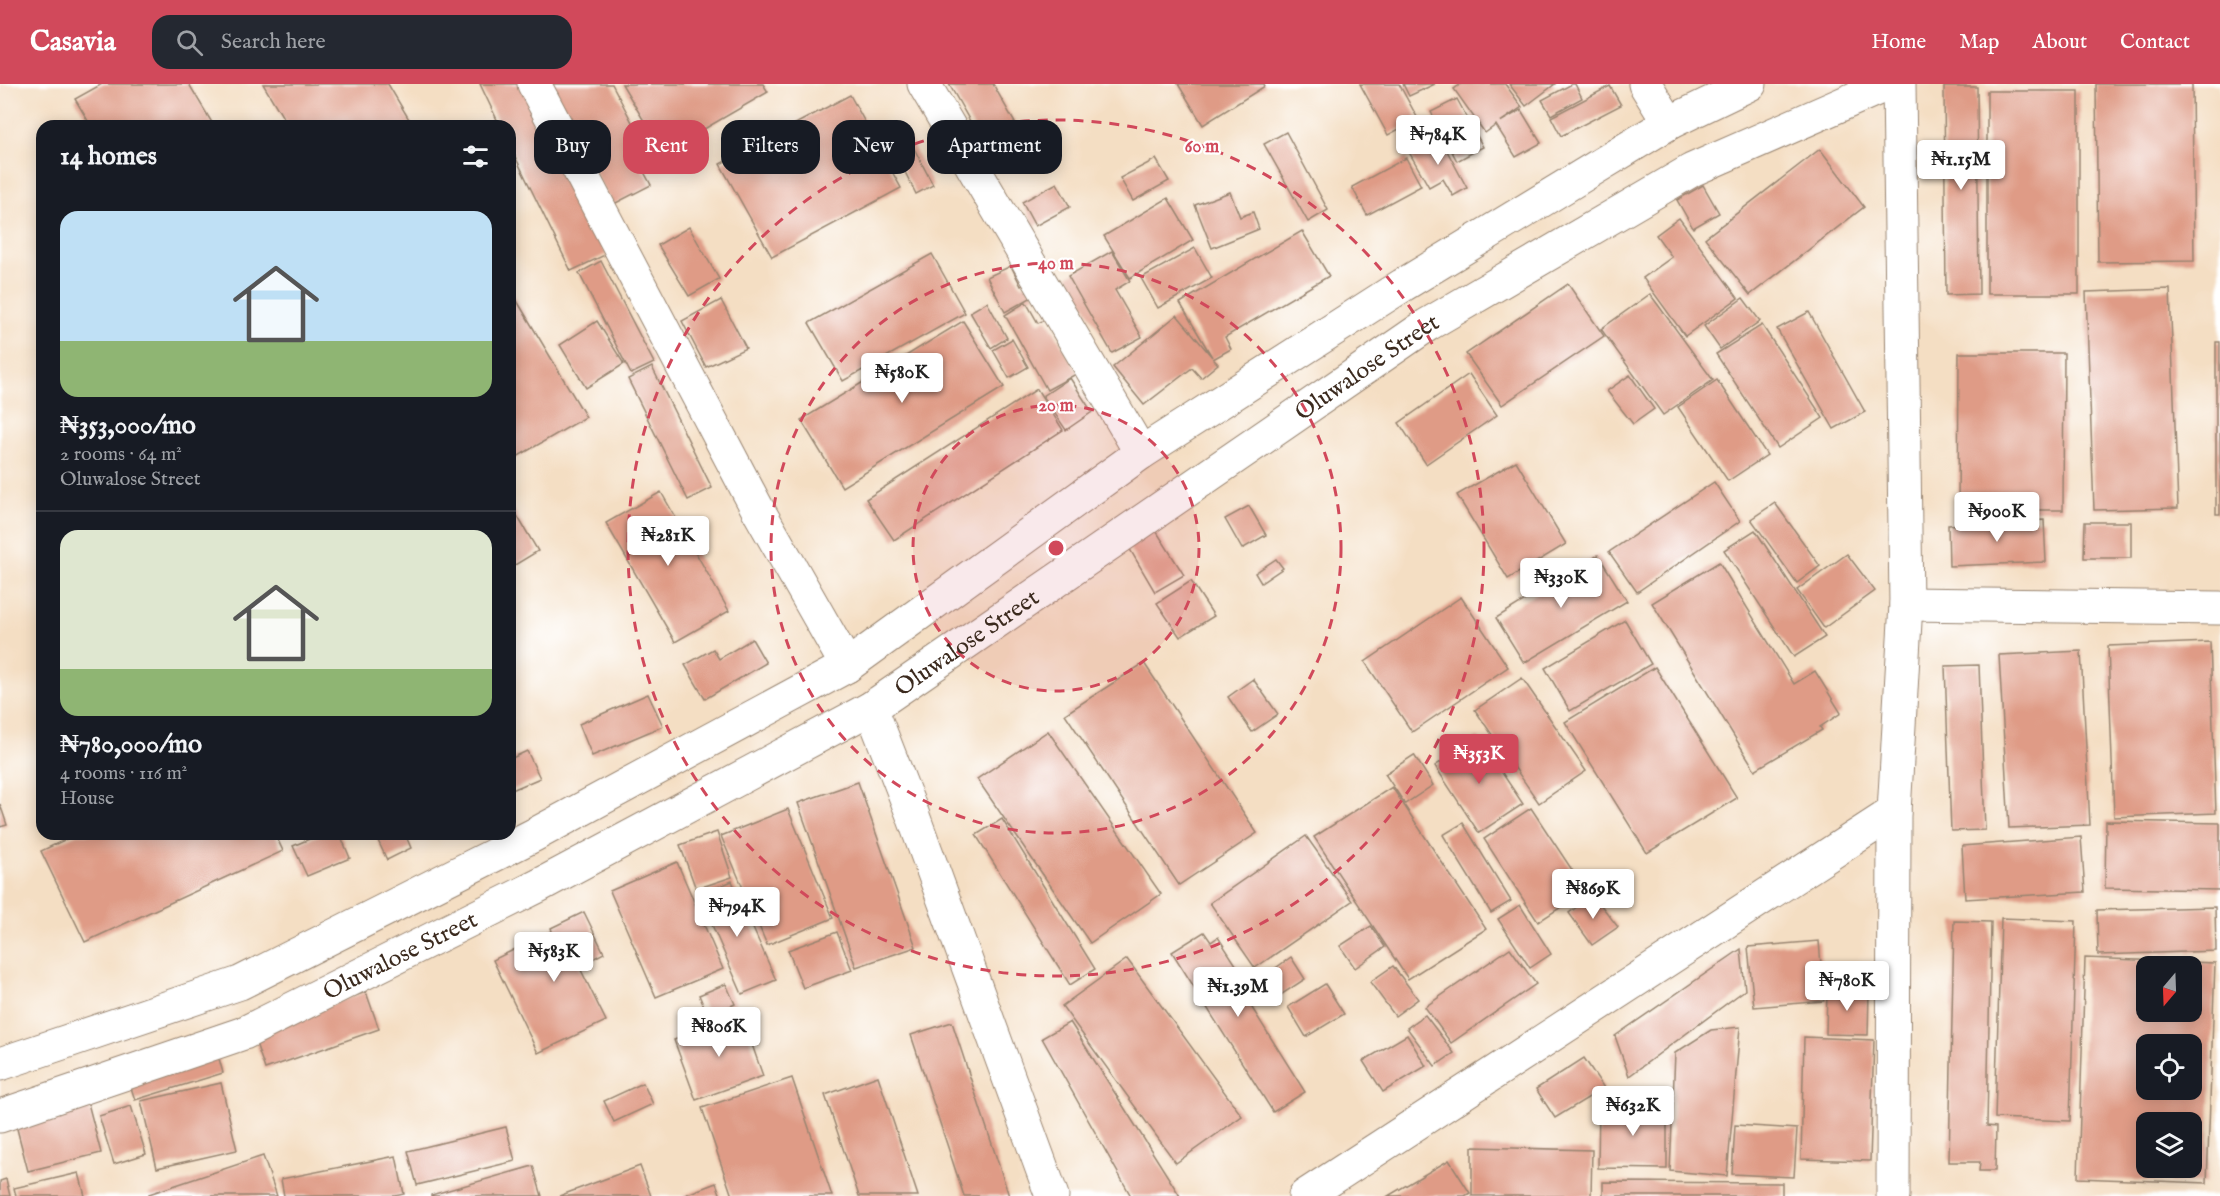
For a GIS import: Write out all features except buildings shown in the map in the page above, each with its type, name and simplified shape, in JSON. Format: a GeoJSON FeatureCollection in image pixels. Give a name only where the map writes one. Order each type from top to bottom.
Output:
{"type":"FeatureCollection","features":[{"type":"Feature","properties":{"kind":"street"},"geometry":{"type":"LineString","coordinates":[[534,84],[757,508],[847,666]]}},
{"type":"Feature","properties":{"kind":"street"},"geometry":{"type":"LineString","coordinates":[[924,84],[1141,453]]}},
{"type":"Feature","properties":{"kind":"street"},"geometry":{"type":"LineString","coordinates":[[1645,84],[1669,123]]}},
{"type":"Feature","properties":{"kind":"street","name":"Oluwalose Street"},"geometry":{"type":"LineString","coordinates":[[0,1064],[240,983],[534,835],[847,666],[1141,453],[1403,285],[1669,123],[1750,84]]}},
{"type":"Feature","properties":{"kind":"street","name":"Oluwalose Street"},"geometry":{"type":"LineString","coordinates":[[0,1116],[244,1033],[540,885],[871,708],[1428,325],[1692,170],[1888,84]]}},
{"type":"Feature","properties":{"kind":"street"},"geometry":{"type":"LineString","coordinates":[[1893,1196],[1894,812],[1906,604],[1899,84]]}},
{"type":"Feature","properties":{"kind":"street"},"geometry":{"type":"LineString","coordinates":[[1403,285],[1428,325]]}},
{"type":"Feature","properties":{"kind":"street"},"geometry":{"type":"LineString","coordinates":[[1906,604],[2220,608]]}},
{"type":"Feature","properties":{"kind":"street"},"geometry":{"type":"LineString","coordinates":[[871,708],[912,813],[1052,1196]]}},
{"type":"Feature","properties":{"kind":"street"},"geometry":{"type":"LineString","coordinates":[[1305,1196],[1894,812]]}}]}
